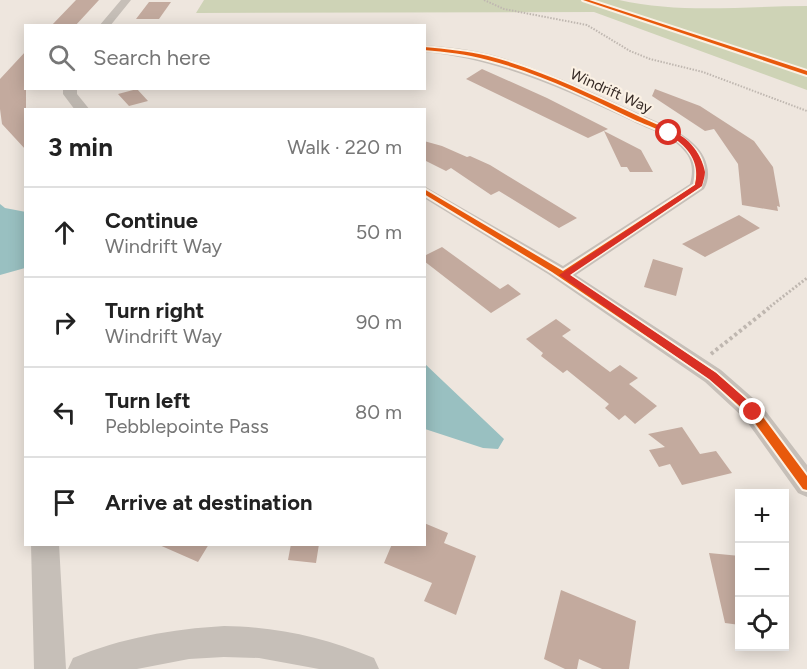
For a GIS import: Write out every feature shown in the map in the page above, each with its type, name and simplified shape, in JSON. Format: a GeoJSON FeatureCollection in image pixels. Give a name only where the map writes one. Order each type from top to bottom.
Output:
{"type":"FeatureCollection","features":[{"type":"Feature","properties":{"kind":"street"},"geometry":{"type":"LineString","coordinates":[[106,24],[126,0]]}},
{"type":"Feature","properties":{"kind":"street","name":"Windrift Way"},"geometry":{"type":"LineString","coordinates":[[426,48],[456,50],[509,62],[669,133],[681,139],[693,151],[702,173],[698,186],[563,275]]}},
{"type":"Feature","properties":{"kind":"street"},"geometry":{"type":"LineString","coordinates":[[70,90],[70,94],[81,108]]}},
{"type":"Feature","properties":{"kind":"street"},"geometry":{"type":"LineString","coordinates":[[426,192],[563,275],[712,376],[753,412],[805,478]]}},
{"type":"Feature","properties":{"kind":"street"},"geometry":{"type":"LineString","coordinates":[[45,546],[50,669]]}},
{"type":"Feature","properties":{"kind":"street"},"geometry":{"type":"LineString","coordinates":[[84,669],[147,650],[191,642],[226,640],[279,644],[363,669]]}},
{"type":"Feature","properties":{"kind":"path"},"geometry":{"type":"LineString","coordinates":[[484,0],[504,9],[587,25],[630,51],[650,59],[703,72],[770,95],[807,111]]}},
{"type":"Feature","properties":{"kind":"path"},"geometry":{"type":"LineString","coordinates":[[711,354],[807,278]]}},
{"type":"Feature","properties":{"kind":"green space"},"geometry":{"type":"Polygon","coordinates":[[[204,0],[619,0],[689,8],[807,6],[807,90],[594,12],[196,13],[204,0]]]}},
{"type":"Feature","properties":{"kind":"water"},"geometry":{"type":"Polygon","coordinates":[[[0,204],[5,208],[24,212],[24,268],[0,275],[0,204]]]}},
{"type":"Feature","properties":{"kind":"water"},"geometry":{"type":"Polygon","coordinates":[[[426,365],[504,439],[498,449],[483,448],[426,429],[426,365]]]}},
{"type":"Feature","properties":{"kind":"building"},"geometry":{"type":"Polygon","coordinates":[[[76,0],[99,0],[77,24],[53,24],[76,0]]]}},
{"type":"Feature","properties":{"kind":"building"},"geometry":{"type":"Polygon","coordinates":[[[149,2],[171,2],[159,19],[136,19],[149,2]]]}},
{"type":"Feature","properties":{"kind":"building"},"geometry":{"type":"Polygon","coordinates":[[[24,53],[26,108],[24,108],[24,148],[2,124],[0,79],[24,53]]]}},
{"type":"Feature","properties":{"kind":"building"},"geometry":{"type":"Polygon","coordinates":[[[482,69],[608,129],[588,138],[466,79],[482,69]]]}},
{"type":"Feature","properties":{"kind":"building"},"geometry":{"type":"Polygon","coordinates":[[[655,89],[700,106],[754,141],[773,167],[780,207],[777,206],[778,211],[742,205],[738,164],[714,129],[705,131],[652,96],[655,89]]]}},
{"type":"Feature","properties":{"kind":"building"},"geometry":{"type":"Polygon","coordinates":[[[138,90],[148,101],[129,106],[118,94],[138,90]]]}},
{"type":"Feature","properties":{"kind":"building"},"geometry":{"type":"Polygon","coordinates":[[[604,131],[641,150],[653,172],[630,172],[627,167],[621,167],[604,131]]]}},
{"type":"Feature","properties":{"kind":"building"},"geometry":{"type":"Polygon","coordinates":[[[426,142],[490,165],[577,218],[559,228],[499,191],[491,195],[451,168],[446,171],[426,161],[426,142]]]}},
{"type":"Feature","properties":{"kind":"building"},"geometry":{"type":"Polygon","coordinates":[[[739,215],[760,228],[705,257],[682,244],[739,215]]]}},
{"type":"Feature","properties":{"kind":"building"},"geometry":{"type":"Polygon","coordinates":[[[442,247],[500,289],[508,284],[521,294],[491,313],[426,263],[426,255],[442,247]]]}},
{"type":"Feature","properties":{"kind":"building"},"geometry":{"type":"Polygon","coordinates":[[[653,259],[683,268],[676,296],[644,287],[653,259]]]}},
{"type":"Feature","properties":{"kind":"building"},"geometry":{"type":"Polygon","coordinates":[[[556,319],[571,330],[562,336],[610,372],[620,365],[638,378],[629,384],[657,406],[635,424],[625,415],[619,420],[605,408],[609,404],[567,370],[563,373],[541,356],[543,353],[526,339],[556,319]]]}},
{"type":"Feature","properties":{"kind":"building"},"geometry":{"type":"Polygon","coordinates":[[[682,427],[700,454],[716,451],[732,473],[682,485],[670,464],[659,467],[649,450],[665,447],[648,434],[682,427]]]}},
{"type":"Feature","properties":{"kind":"building"},"geometry":{"type":"Polygon","coordinates":[[[426,524],[448,533],[444,543],[476,556],[456,615],[424,601],[432,583],[384,563],[391,546],[426,546],[426,524]]]}},
{"type":"Feature","properties":{"kind":"building"},"geometry":{"type":"Polygon","coordinates":[[[162,546],[208,546],[198,562],[162,546]]]}},
{"type":"Feature","properties":{"kind":"building"},"geometry":{"type":"Polygon","coordinates":[[[291,546],[319,546],[316,563],[288,560],[291,546]]]}},
{"type":"Feature","properties":{"kind":"building"},"geometry":{"type":"Polygon","coordinates":[[[709,553],[735,556],[735,624],[725,623],[709,553]]]}},
{"type":"Feature","properties":{"kind":"building"},"geometry":{"type":"Polygon","coordinates":[[[561,590],[636,621],[629,669],[602,669],[579,659],[577,669],[565,669],[544,659],[561,590]]]}},
{"type":"Feature","properties":{"kind":"cycle path"},"geometry":{"type":"LineString","coordinates":[[585,0],[807,73]]}},
{"type":"Feature","properties":{"kind":"cycle path"},"geometry":{"type":"LineString","coordinates":[[426,48],[457,51],[488,58],[550,79],[669,133],[684,142],[695,154],[700,168],[698,186],[563,275]]}},
{"type":"Feature","properties":{"kind":"cycle path"},"geometry":{"type":"LineString","coordinates":[[426,192],[555,270],[713,376],[753,412],[807,485]]}},
{"type":"Feature","properties":{"kind":"route"},"geometry":{"type":"LineString","coordinates":[[669,133],[681,139],[693,151],[702,173],[698,186],[563,275],[712,376],[753,412]]}}]}
